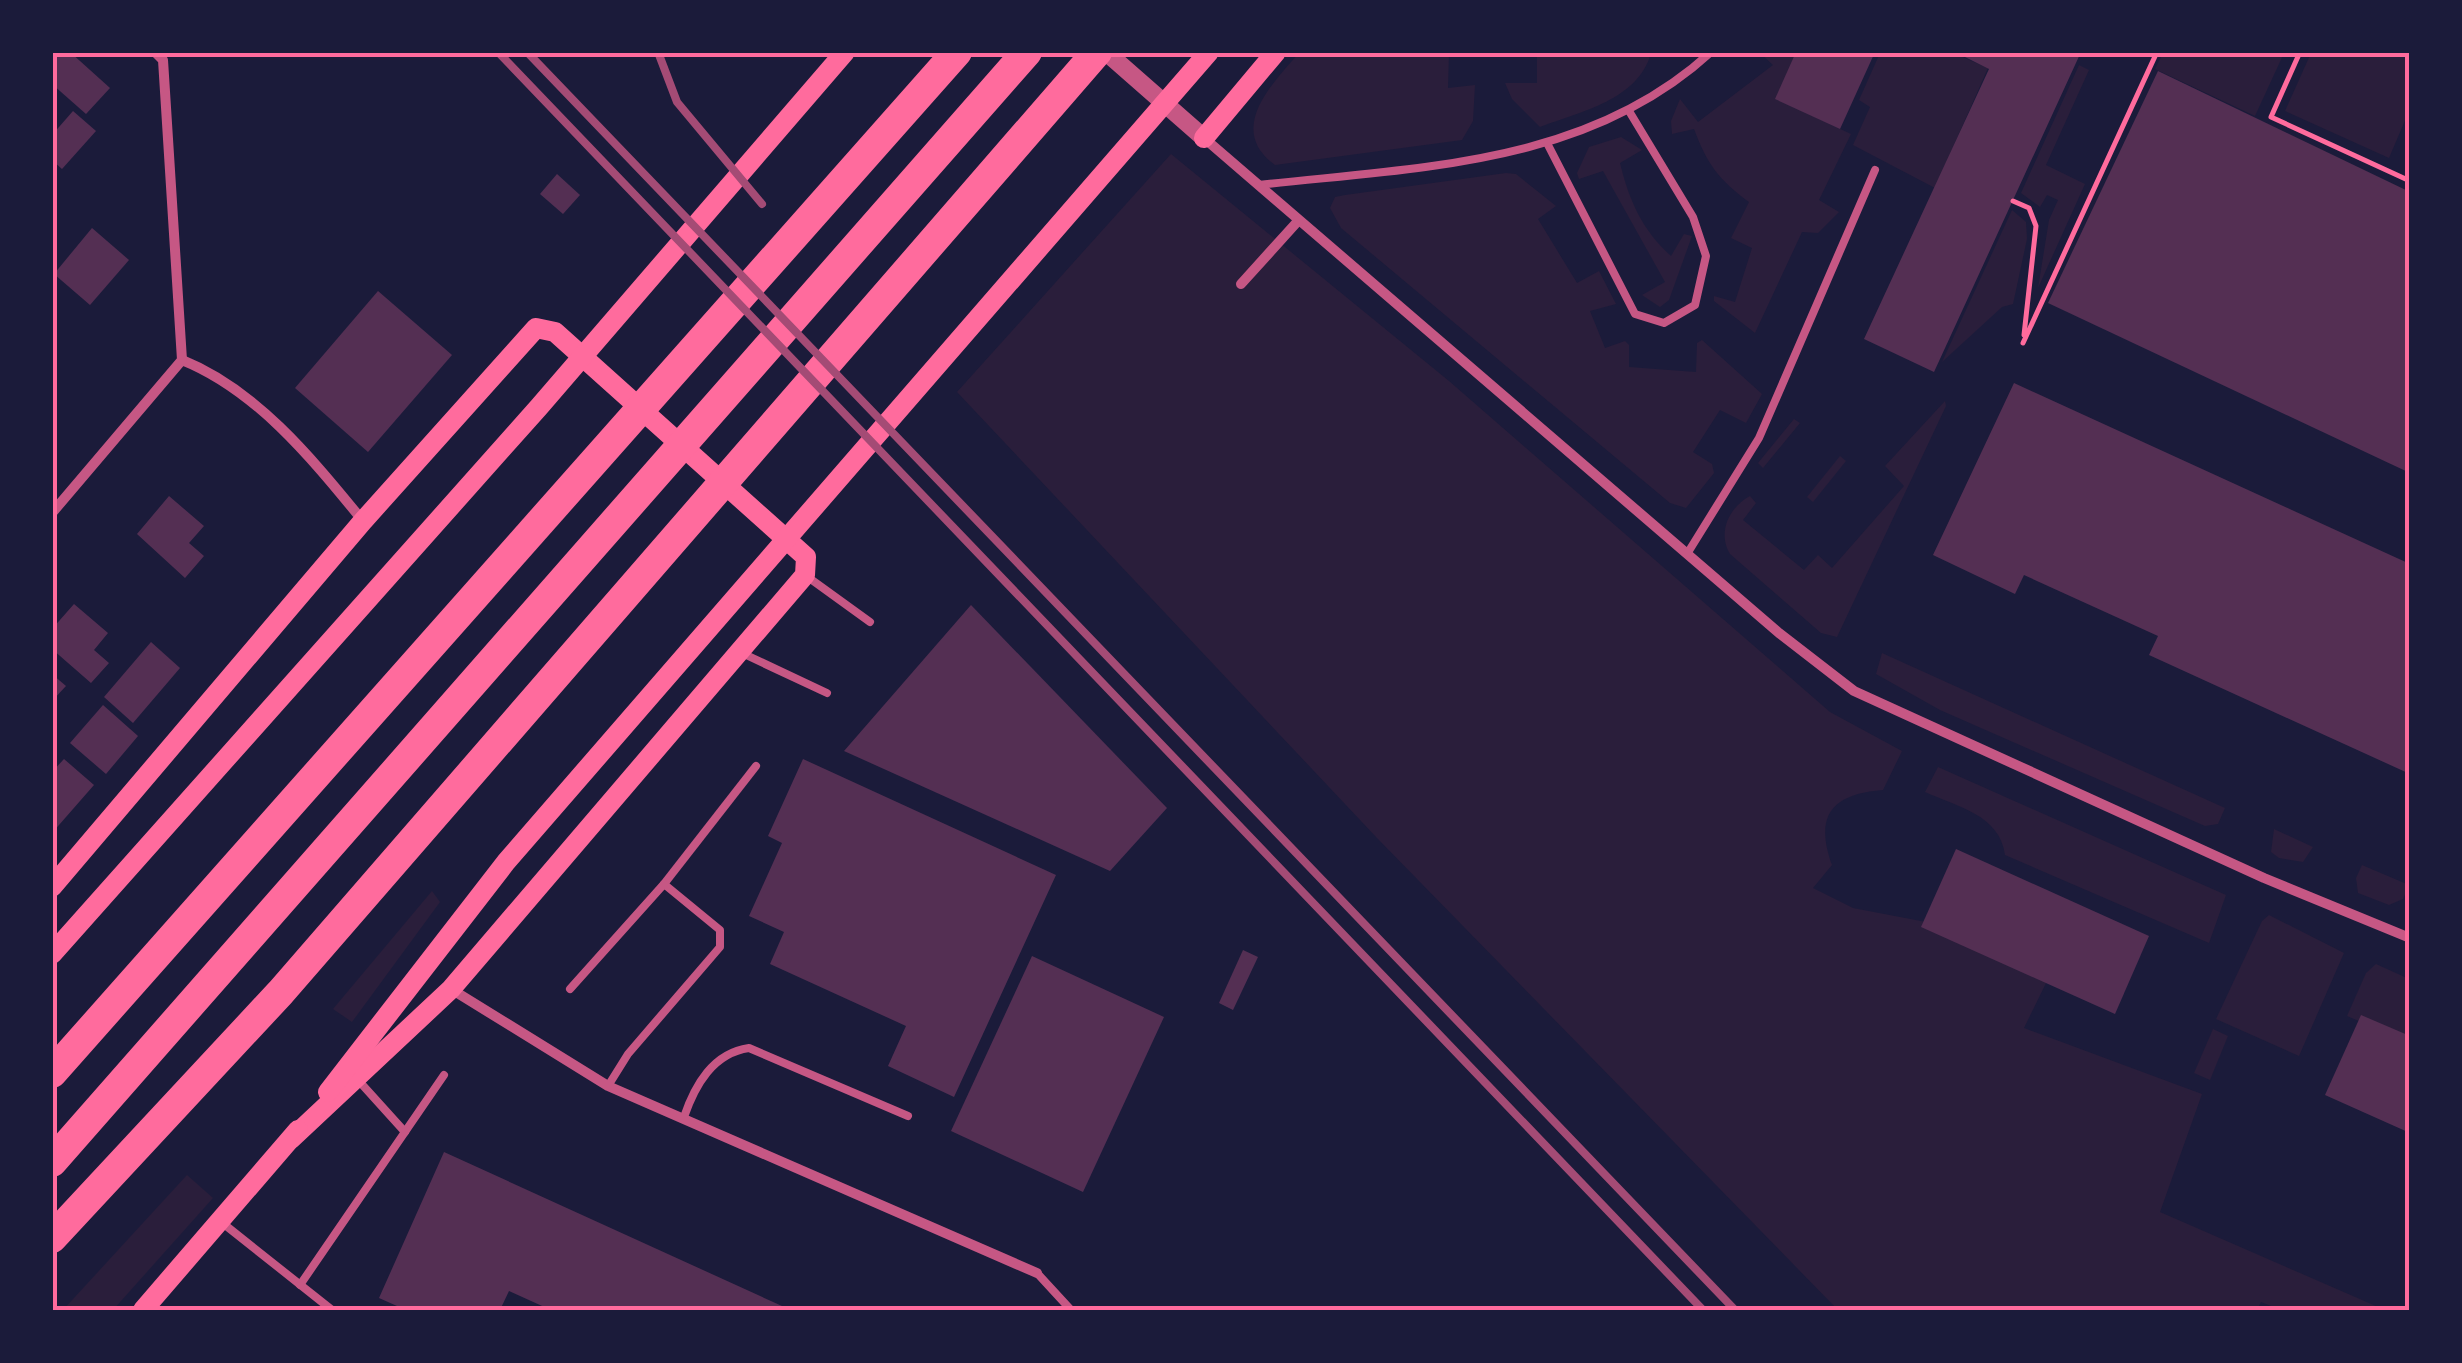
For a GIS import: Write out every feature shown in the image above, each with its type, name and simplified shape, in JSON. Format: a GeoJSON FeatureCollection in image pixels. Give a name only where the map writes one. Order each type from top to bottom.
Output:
{"type":"FeatureCollection","features":[{"type":"Feature","properties":{"kind":"highway"},"geometry":{"type":"LineString","coordinates":[[52,1073],[958,52]]}},
{"type":"Feature","properties":{"kind":"highway"},"geometry":{"type":"LineString","coordinates":[[52,1162],[1026,52]]}},
{"type":"Feature","properties":{"kind":"highway"},"geometry":{"type":"LineString","coordinates":[[52,1238],[281,992],[1097,52]]}},
{"type":"Feature","properties":{"kind":"main road"},"geometry":{"type":"LineString","coordinates":[[52,954],[539,407],[845,52]]}},
{"type":"Feature","properties":{"kind":"main road"},"geometry":{"type":"LineString","coordinates":[[143,1310],[351,1073],[518,847],[1210,52]]}},
{"type":"Feature","properties":{"kind":"main road"},"geometry":{"type":"LineString","coordinates":[[1196,131],[1276,52]]}},
{"type":"Feature","properties":{"kind":"main road"},"geometry":{"type":"LineString","coordinates":[[52,887],[363,521],[536,328],[554,332],[759,514],[806,566],[740,652],[452,990],[351,1073]]}},
{"type":"Feature","properties":{"kind":"street"},"geometry":{"type":"LineString","coordinates":[[52,513],[182,360],[163,60],[156,52]]}},
{"type":"Feature","properties":{"kind":"street"},"geometry":{"type":"LineString","coordinates":[[1106,52],[1687,554],[1854,691],[2251,872],[2410,938]]}},
{"type":"Feature","properties":{"kind":"street"},"geometry":{"type":"LineString","coordinates":[[1240,284],[1298,220]]}},
{"type":"Feature","properties":{"kind":"street"},"geometry":{"type":"LineString","coordinates":[[182,360],[206,370],[243,395],[312,458],[363,521]]}},
{"type":"Feature","properties":{"kind":"street"},"geometry":{"type":"LineString","coordinates":[[452,990],[608,1086],[1037,1273]]}},
{"type":"Feature","properties":{"kind":"lane"},"geometry":{"type":"LineString","coordinates":[[1258,185],[1508,155],[1651,100],[1711,52]]}},
{"type":"Feature","properties":{"kind":"lane"},"geometry":{"type":"LineString","coordinates":[[1547,143],[1635,314],[1664,323],[1695,305],[1706,256],[1693,217],[1629,111]]}},
{"type":"Feature","properties":{"kind":"lane"},"geometry":{"type":"LineString","coordinates":[[1687,554],[1760,438],[1874,170]]}},
{"type":"Feature","properties":{"kind":"lane"},"geometry":{"type":"LineString","coordinates":[[806,566],[870,622]]}},
{"type":"Feature","properties":{"kind":"lane"},"geometry":{"type":"LineString","coordinates":[[740,652],[827,693]]}},
{"type":"Feature","properties":{"kind":"lane"},"geometry":{"type":"LineString","coordinates":[[570,990],[664,884],[756,766]]}},
{"type":"Feature","properties":{"kind":"lane"},"geometry":{"type":"LineString","coordinates":[[608,1086],[628,1054],[720,947],[720,930],[664,884]]}},
{"type":"Feature","properties":{"kind":"lane"},"geometry":{"type":"LineString","coordinates":[[684,1116],[696,1082],[734,1050],[748,1048],[908,1116]]}},
{"type":"Feature","properties":{"kind":"lane"},"geometry":{"type":"LineString","coordinates":[[351,1073],[405,1132]]}},
{"type":"Feature","properties":{"kind":"lane"},"geometry":{"type":"LineString","coordinates":[[300,1285],[444,1075]]}},
{"type":"Feature","properties":{"kind":"lane"},"geometry":{"type":"LineString","coordinates":[[220,1221],[332,1310]]}},
{"type":"Feature","properties":{"kind":"lane"},"geometry":{"type":"LineString","coordinates":[[1037,1273],[1071,1310]]}},
{"type":"Feature","properties":{"kind":"path"},"geometry":{"type":"LineString","coordinates":[[2013,201],[2029,208],[2036,226],[2023,344],[2157,52]]}},
{"type":"Feature","properties":{"kind":"path"},"geometry":{"type":"LineString","coordinates":[[2300,52],[2271,118],[2410,181]]}},
{"type":"Feature","properties":{"kind":"shaded area"},"geometry":{"type":"Polygon","coordinates":[[[1300,52],[1449,53],[1448,88],[1475,85],[1473,121],[1462,140],[1275,165],[1254,137],[1254,122],[1267,92],[1300,52]]]}},
{"type":"Feature","properties":{"kind":"shaded area"},"geometry":{"type":"Polygon","coordinates":[[[1537,52],[1651,53],[1644,69],[1621,93],[1540,127],[1512,99],[1505,83],[1537,83],[1537,52]]]}},
{"type":"Feature","properties":{"kind":"shaded area"},"geometry":{"type":"Polygon","coordinates":[[[2163,52],[2284,53],[2255,116],[2155,69],[2163,52]]]}},
{"type":"Feature","properties":{"kind":"shaded area"},"geometry":{"type":"Polygon","coordinates":[[[1760,53],[1798,53],[1777,99],[1851,134],[1819,200],[1839,212],[1818,233],[1802,232],[1755,333],[1714,301],[1714,296],[1735,302],[1752,248],[1731,238],[1749,202],[1715,170],[1694,129],[1672,134],[1671,121],[1680,99],[1698,122],[1773,65],[1760,53]]]}},
{"type":"Feature","properties":{"kind":"shaded area"},"geometry":{"type":"Polygon","coordinates":[[[1880,53],[1953,53],[1988,68],[1935,188],[1853,145],[1870,107],[1859,100],[1880,53]]]}},
{"type":"Feature","properties":{"kind":"shaded area"},"geometry":{"type":"Polygon","coordinates":[[[2311,53],[2409,53],[2409,111],[2389,158],[2285,111],[2311,53]]]}},
{"type":"Feature","properties":{"kind":"shaded area"},"geometry":{"type":"Polygon","coordinates":[[[2079,65],[2089,70],[2046,165],[2085,184],[2038,288],[2049,220],[2058,200],[2047,195],[2040,207],[2021,193],[2079,65]]]}},
{"type":"Feature","properties":{"kind":"shaded area"},"geometry":{"type":"Polygon","coordinates":[[[1621,137],[1642,150],[1620,163],[1644,225],[1671,256],[1684,234],[1692,236],[1669,300],[1660,307],[1642,295],[1665,282],[1603,171],[1579,179],[1577,173],[1589,147],[1621,137]]]}},
{"type":"Feature","properties":{"kind":"shaded area"},"geometry":{"type":"Polygon","coordinates":[[[1171,154],[1449,381],[1830,712],[1902,751],[1883,790],[1851,796],[1832,810],[1825,833],[1832,865],[1813,888],[1853,908],[1926,922],[2047,981],[2024,1028],[2202,1094],[2160,1212],[2385,1310],[2281,1310],[2261,1302],[2257,1310],[1838,1310],[1377,838],[957,392],[1171,154]]]}},
{"type":"Feature","properties":{"kind":"shaded area"},"geometry":{"type":"Polygon","coordinates":[[[1516,174],[1556,206],[1538,219],[1577,283],[1599,271],[1616,304],[1590,311],[1605,348],[1625,341],[1629,345],[1629,367],[1696,372],[1697,343],[1702,340],[1762,394],[1746,423],[1720,410],[1693,452],[1712,464],[1714,473],[1686,508],[1670,503],[1341,228],[1330,208],[1335,197],[1345,195],[1516,174]]]}},
{"type":"Feature","properties":{"kind":"shaded area"},"geometry":{"type":"Polygon","coordinates":[[[2012,210],[2026,222],[2027,239],[2013,304],[2002,307],[1942,362],[2012,210]]]}},
{"type":"Feature","properties":{"kind":"shaded area"},"geometry":{"type":"Polygon","coordinates":[[[1945,401],[1837,637],[1821,633],[1730,554],[1725,538],[1727,521],[1750,496],[1756,503],[1743,520],[1804,570],[1818,555],[1832,568],[1904,486],[1885,466],[1945,401]]]}},
{"type":"Feature","properties":{"kind":"shaded area"},"geometry":{"type":"Polygon","coordinates":[[[1794,419],[1800,423],[1763,468],[1758,463],[1794,419]]]}},
{"type":"Feature","properties":{"kind":"shaded area"},"geometry":{"type":"Polygon","coordinates":[[[1840,456],[1846,461],[1813,502],[1807,497],[1840,456]]]}},
{"type":"Feature","properties":{"kind":"shaded area"},"geometry":{"type":"Polygon","coordinates":[[[1882,653],[2225,808],[2218,824],[2205,826],[1940,710],[1876,674],[1882,653]]]}},
{"type":"Feature","properties":{"kind":"shaded area"},"geometry":{"type":"Polygon","coordinates":[[[1938,767],[2226,895],[2209,943],[2005,855],[1995,830],[1986,821],[1925,792],[1938,767]]]}},
{"type":"Feature","properties":{"kind":"shaded area"},"geometry":{"type":"Polygon","coordinates":[[[2274,829],[2313,847],[2303,862],[2279,858],[2271,852],[2274,829]]]}},
{"type":"Feature","properties":{"kind":"shaded area"},"geometry":{"type":"Polygon","coordinates":[[[2362,865],[2409,885],[2403,899],[2389,905],[2358,893],[2356,878],[2362,865]]]}},
{"type":"Feature","properties":{"kind":"shaded area"},"geometry":{"type":"Polygon","coordinates":[[[432,891],[440,902],[352,1022],[333,1009],[432,891]]]}},
{"type":"Feature","properties":{"kind":"shaded area"},"geometry":{"type":"Polygon","coordinates":[[[2269,915],[2344,953],[2299,1056],[2216,1019],[2262,921],[2269,915]]]}},
{"type":"Feature","properties":{"kind":"shaded area"},"geometry":{"type":"Polygon","coordinates":[[[2376,964],[2409,979],[2409,1042],[2347,1016],[2366,973],[2376,964]]]}},
{"type":"Feature","properties":{"kind":"shaded area"},"geometry":{"type":"Polygon","coordinates":[[[2213,1029],[2228,1036],[2210,1080],[2194,1073],[2213,1029]]]}},
{"type":"Feature","properties":{"kind":"shaded area"},"geometry":{"type":"Polygon","coordinates":[[[187,1175],[213,1198],[113,1310],[63,1310],[187,1175]]]}},
{"type":"Feature","properties":{"kind":"building"},"geometry":{"type":"Polygon","coordinates":[[[52,52],[70,52],[110,88],[86,114],[52,84],[52,52]]]}},
{"type":"Feature","properties":{"kind":"building"},"geometry":{"type":"Polygon","coordinates":[[[1796,52],[1875,52],[1840,129],[1775,99],[1796,52]]]}},
{"type":"Feature","properties":{"kind":"building"},"geometry":{"type":"Polygon","coordinates":[[[1955,52],[2081,52],[1934,372],[1864,339],[1989,69],[1955,52]]]}},
{"type":"Feature","properties":{"kind":"building"},"geometry":{"type":"Polygon","coordinates":[[[2158,71],[2410,192],[2410,473],[2048,303],[2158,71]]]}},
{"type":"Feature","properties":{"kind":"building"},"geometry":{"type":"Polygon","coordinates":[[[73,111],[96,131],[62,169],[52,160],[52,135],[73,111]]]}},
{"type":"Feature","properties":{"kind":"building"},"geometry":{"type":"Polygon","coordinates":[[[557,174],[580,195],[563,214],[540,194],[557,174]]]}},
{"type":"Feature","properties":{"kind":"building"},"geometry":{"type":"Polygon","coordinates":[[[92,228],[129,260],[90,305],[54,274],[92,228]]]}},
{"type":"Feature","properties":{"kind":"building"},"geometry":{"type":"Polygon","coordinates":[[[378,291],[452,355],[368,452],[295,388],[378,291]]]}},
{"type":"Feature","properties":{"kind":"building"},"geometry":{"type":"Polygon","coordinates":[[[2014,383],[2410,564],[2410,774],[2149,655],[2158,636],[2024,575],[2015,594],[1933,555],[2014,383]]]}},
{"type":"Feature","properties":{"kind":"building"},"geometry":{"type":"Polygon","coordinates":[[[169,496],[204,526],[189,543],[204,556],[185,578],[137,534],[169,496]]]}},
{"type":"Feature","properties":{"kind":"building"},"geometry":{"type":"Polygon","coordinates":[[[74,604],[108,633],[94,650],[109,663],[91,683],[52,649],[52,629],[74,604]]]}},
{"type":"Feature","properties":{"kind":"building"},"geometry":{"type":"Polygon","coordinates":[[[971,605],[1167,808],[1110,871],[844,751],[971,605]]]}},
{"type":"Feature","properties":{"kind":"building"},"geometry":{"type":"Polygon","coordinates":[[[151,642],[180,668],[133,723],[104,697],[151,642]]]}},
{"type":"Feature","properties":{"kind":"building"},"geometry":{"type":"Polygon","coordinates":[[[52,674],[66,686],[52,701],[52,674]]]}},
{"type":"Feature","properties":{"kind":"building"},"geometry":{"type":"Polygon","coordinates":[[[103,705],[138,736],[106,774],[70,743],[103,705]]]}},
{"type":"Feature","properties":{"kind":"building"},"geometry":{"type":"Polygon","coordinates":[[[64,759],[94,785],[52,833],[52,772],[64,759]]]}},
{"type":"Feature","properties":{"kind":"building"},"geometry":{"type":"Polygon","coordinates":[[[803,759],[1056,875],[954,1097],[888,1066],[906,1026],[770,964],[784,932],[749,916],[782,843],[768,836],[803,759]]]}},
{"type":"Feature","properties":{"kind":"building"},"geometry":{"type":"Polygon","coordinates":[[[1956,849],[2149,936],[2115,1014],[1921,927],[1956,849]]]}},
{"type":"Feature","properties":{"kind":"building"},"geometry":{"type":"Polygon","coordinates":[[[1243,950],[1258,957],[1233,1010],[1219,1003],[1243,950]]]}},
{"type":"Feature","properties":{"kind":"building"},"geometry":{"type":"Polygon","coordinates":[[[1032,956],[1164,1017],[1083,1192],[951,1131],[1032,956]]]}},
{"type":"Feature","properties":{"kind":"building"},"geometry":{"type":"Polygon","coordinates":[[[2361,1015],[2410,1036],[2410,1133],[2325,1095],[2361,1015]]]}},
{"type":"Feature","properties":{"kind":"building"},"geometry":{"type":"Polygon","coordinates":[[[444,1152],[782,1306],[780,1310],[551,1310],[509,1291],[500,1310],[406,1310],[379,1298],[444,1152]]]}},
{"type":"Feature","properties":{"kind":"railway"},"geometry":{"type":"LineString","coordinates":[[498,52],[1703,1310]]}},
{"type":"Feature","properties":{"kind":"railway"},"geometry":{"type":"LineString","coordinates":[[527,52],[1735,1310]]}},
{"type":"Feature","properties":{"kind":"railway"},"geometry":{"type":"LineString","coordinates":[[658,52],[677,102],[762,204]]}}]}
